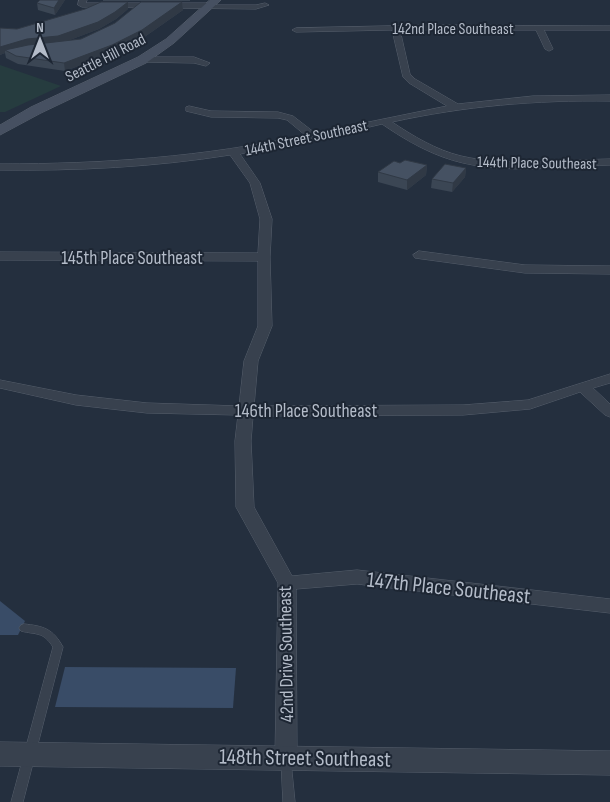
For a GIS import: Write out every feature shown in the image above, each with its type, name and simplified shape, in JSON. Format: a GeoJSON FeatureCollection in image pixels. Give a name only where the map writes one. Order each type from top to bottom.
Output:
{"type":"FeatureCollection","features":[{"type":"Feature","properties":{"kind":"main road","name":"Seattle Hill Road"},"geometry":{"type":"LineString","coordinates":[[0,131],[45,106],[142,60],[170,42],[213,4]]}},
{"type":"Feature","properties":{"kind":"street"},"geometry":{"type":"LineString","coordinates":[[83,2],[139,5],[213,4],[256,7],[265,5]]}},
{"type":"Feature","properties":{"kind":"street"},"geometry":{"type":"LineString","coordinates":[[130,16],[139,5]]}},
{"type":"Feature","properties":{"kind":"street"},"geometry":{"type":"LineString","coordinates":[[396,28],[406,75],[412,81],[456,107]]}},
{"type":"Feature","properties":{"kind":"street"},"geometry":{"type":"LineString","coordinates":[[539,28],[549,49]]}},
{"type":"Feature","properties":{"kind":"street","name":"142nd Place Southeast"},"geometry":{"type":"LineString","coordinates":[[296,30],[610,28]]}},
{"type":"Feature","properties":{"kind":"street"},"geometry":{"type":"LineString","coordinates":[[142,60],[194,60],[206,63]]}},
{"type":"Feature","properties":{"kind":"street","name":"144th Street Southeast"},"geometry":{"type":"LineString","coordinates":[[0,167],[111,166],[233,152],[456,107],[500,101],[552,97],[610,98]]}},
{"type":"Feature","properties":{"kind":"street"},"geometry":{"type":"LineString","coordinates":[[189,109],[211,114],[278,115],[290,118],[314,137]]}},
{"type":"Feature","properties":{"kind":"street","name":"144th Place Southeast"},"geometry":{"type":"LineString","coordinates":[[384,121],[404,135],[435,151],[470,161],[506,163],[610,162]]}},
{"type":"Feature","properties":{"kind":"street","name":"42nd Drive Southeast"},"geometry":{"type":"LineString","coordinates":[[233,152],[255,183],[266,219],[264,257],[266,326],[250,361],[243,441],[245,507],[287,583],[286,757]]}},
{"type":"Feature","properties":{"kind":"street"},"geometry":{"type":"LineString","coordinates":[[419,255],[525,269],[610,270]]}},
{"type":"Feature","properties":{"kind":"street","name":"145th Place Southeast"},"geometry":{"type":"LineString","coordinates":[[0,256],[264,257]]}},
{"type":"Feature","properties":{"kind":"street","name":"146th Place Southeast"},"geometry":{"type":"LineString","coordinates":[[0,384],[76,400],[147,408],[246,411],[463,410],[530,404],[610,378]]}},
{"type":"Feature","properties":{"kind":"street"},"geometry":{"type":"LineString","coordinates":[[583,387],[610,412]]}},
{"type":"Feature","properties":{"kind":"street","name":"147th Place Southeast"},"geometry":{"type":"LineString","coordinates":[[287,583],[357,577],[610,606]]}},
{"type":"Feature","properties":{"kind":"street","name":"148th Street Southeast"},"geometry":{"type":"LineString","coordinates":[[0,754],[610,763]]}},
{"type":"Feature","properties":{"kind":"lane"},"geometry":{"type":"LineString","coordinates":[[17,802],[58,647],[52,635],[38,629],[24,628]]}},
{"type":"Feature","properties":{"kind":"lane"},"geometry":{"type":"LineString","coordinates":[[286,757],[289,802]]}},
{"type":"Feature","properties":{"kind":"green space"},"geometry":{"type":"Polygon","coordinates":[[[0,65],[61,86],[5,112],[0,112],[0,65]]]}},
{"type":"Feature","properties":{"kind":"water"},"geometry":{"type":"Polygon","coordinates":[[[0,601],[25,621],[18,635],[0,635],[0,601]]]}},
{"type":"Feature","properties":{"kind":"water"},"geometry":{"type":"Polygon","coordinates":[[[65,667],[236,668],[233,708],[55,707],[65,667]]]}},
{"type":"Feature","properties":{"kind":"building"},"geometry":{"type":"Polygon","coordinates":[[[40,0],[59,0],[54,8],[37,3],[40,0]]]}},
{"type":"Feature","properties":{"kind":"building"},"geometry":{"type":"Polygon","coordinates":[[[101,2],[128,2],[98,22],[58,36],[27,39],[0,47],[0,28],[17,29],[85,9],[101,2]]]}},
{"type":"Feature","properties":{"kind":"building"},"geometry":{"type":"Polygon","coordinates":[[[141,2],[182,2],[142,30],[112,45],[64,63],[16,56],[5,50],[28,45],[81,39],[115,23],[141,2]]]}},
{"type":"Feature","properties":{"kind":"building"},"geometry":{"type":"Polygon","coordinates":[[[405,160],[427,165],[407,180],[378,172],[394,161],[400,163],[405,160]]]}},
{"type":"Feature","properties":{"kind":"building"},"geometry":{"type":"Polygon","coordinates":[[[445,164],[466,168],[453,183],[432,179],[445,164]]]}}]}
